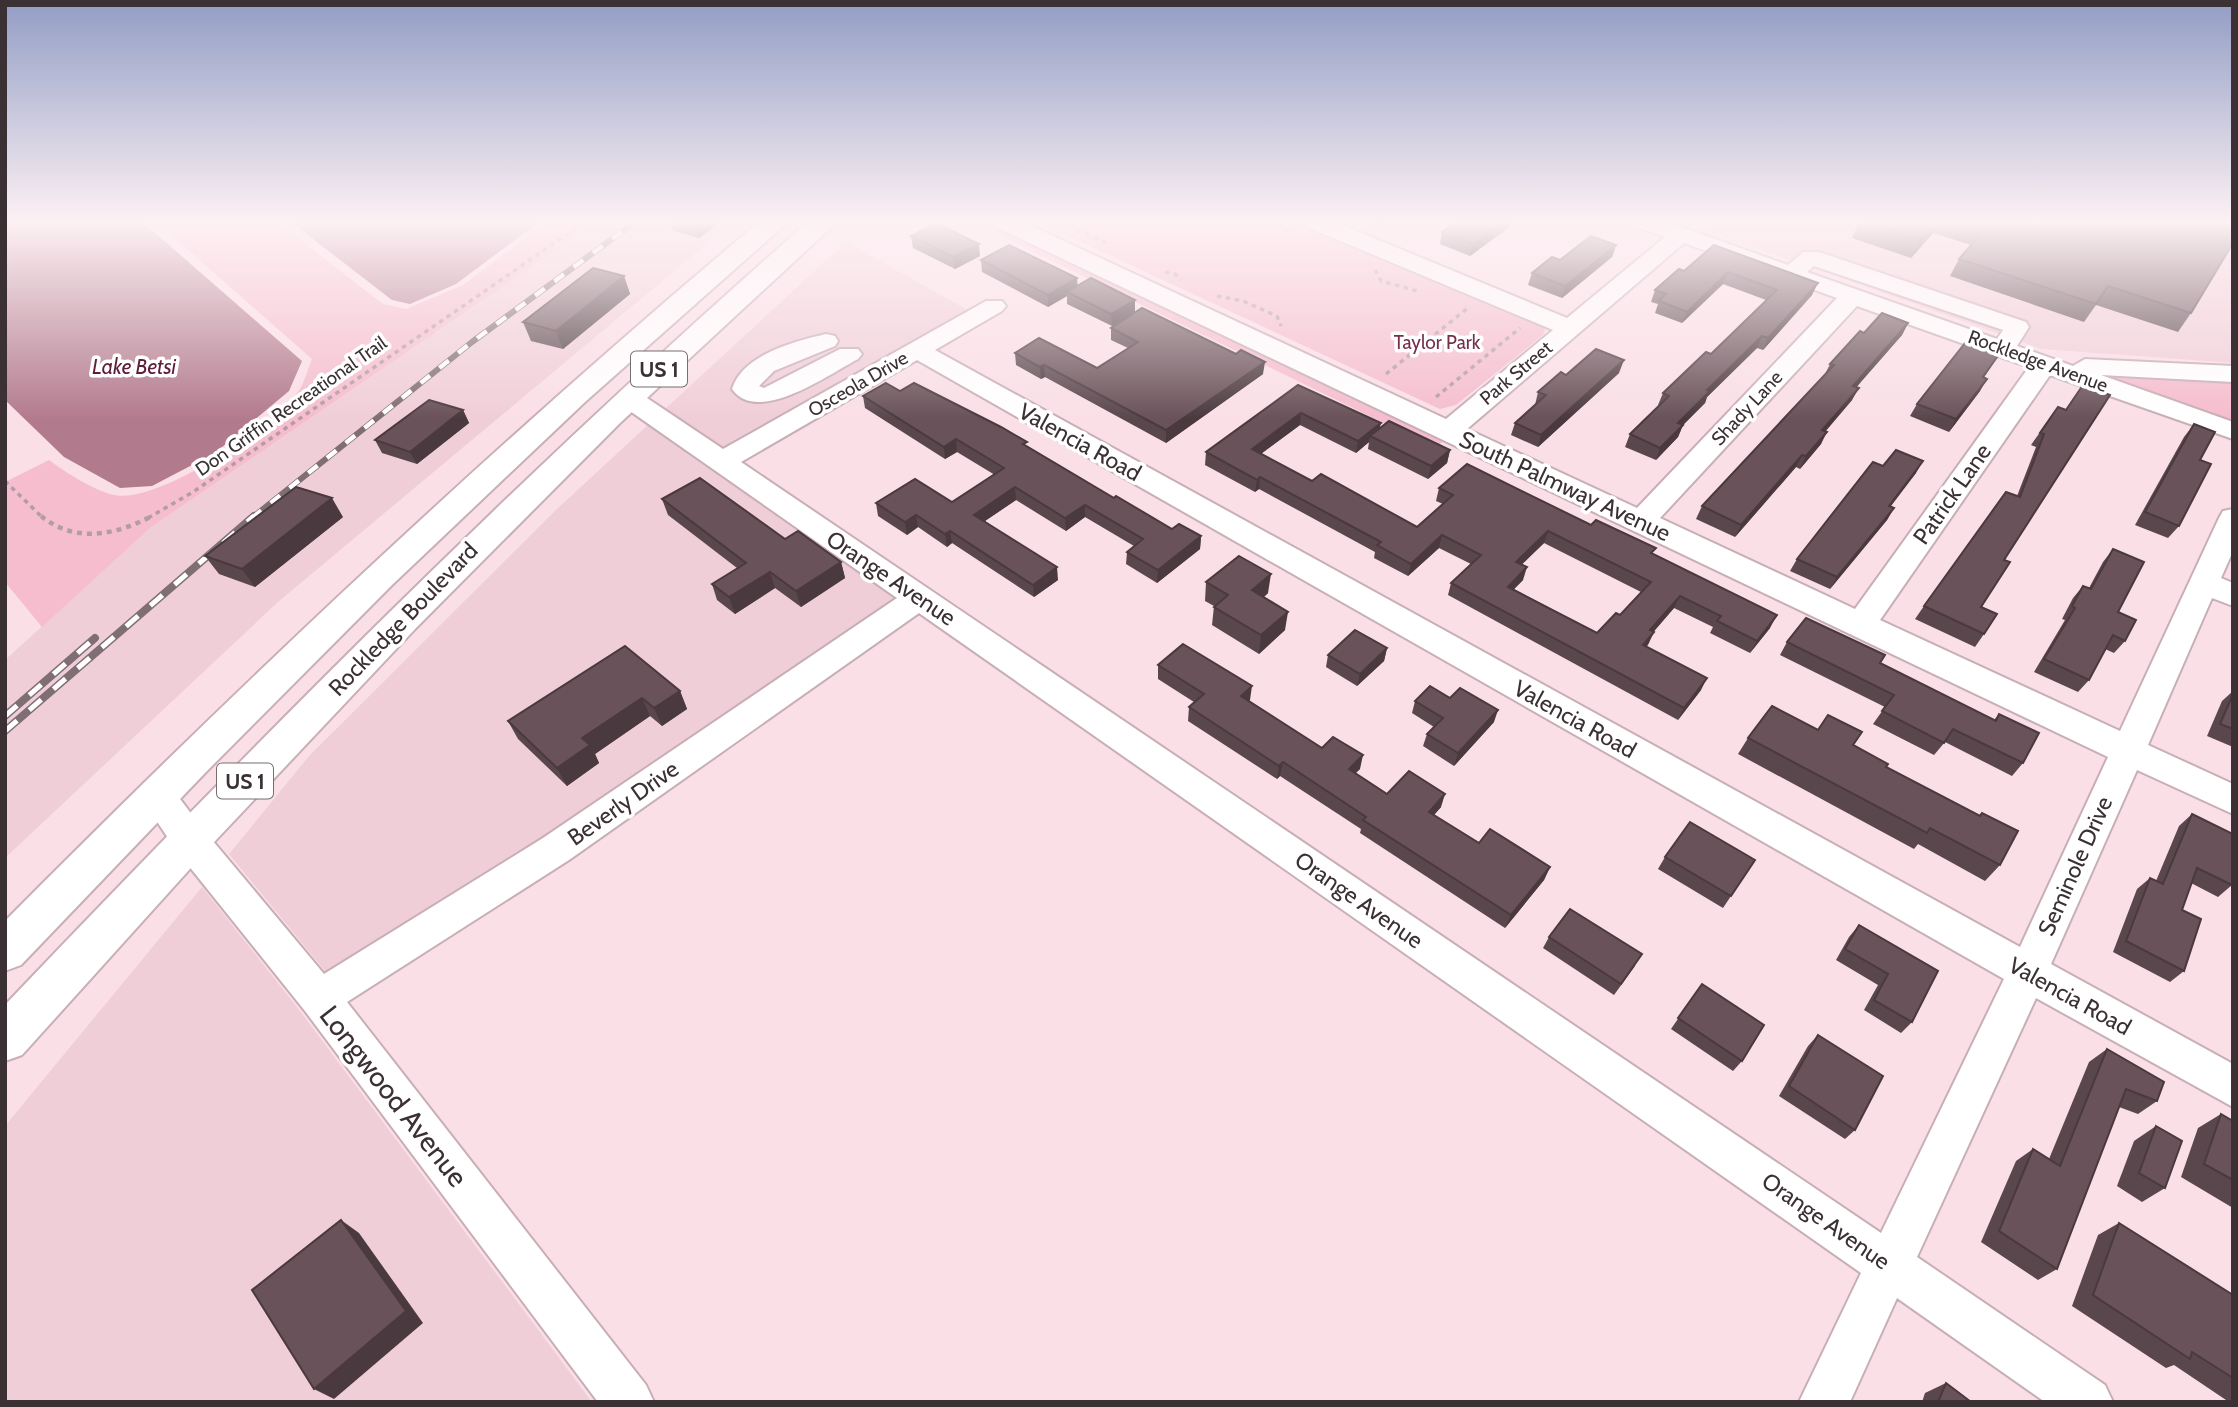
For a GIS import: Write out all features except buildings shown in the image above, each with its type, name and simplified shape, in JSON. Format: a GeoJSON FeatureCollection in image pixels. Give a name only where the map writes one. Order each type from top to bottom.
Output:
{"type":"FeatureCollection","features":[{"type":"Feature","properties":{"kind":"main road","name":"Rockledge Boulevard"},"geometry":{"type":"LineString","coordinates":[[5,951],[156,793],[424,534],[594,377],[698,288]]}},
{"type":"Feature","properties":{"kind":"main road","name":"Rockledge Boulevard"},"geometry":{"type":"LineString","coordinates":[[5,1039],[189,839],[440,579],[573,450],[751,288]]}},
{"type":"Feature","properties":{"kind":"main road"},"geometry":{"type":"LineString","coordinates":[[629,398],[623,384],[636,341]]}},
{"type":"Feature","properties":{"kind":"main road"},"geometry":{"type":"LineString","coordinates":[[573,450],[592,412],[596,397],[594,377]]}},
{"type":"Feature","properties":{"kind":"street","name":"South Palmway Avenue"},"geometry":{"type":"LineString","coordinates":[[1143,288],[2126,750]]}},
{"type":"Feature","properties":{"kind":"street"},"geometry":{"type":"LineString","coordinates":[[1473,288],[1570,328]]}},
{"type":"Feature","properties":{"kind":"street","name":"Park Street"},"geometry":{"type":"LineString","coordinates":[[1448,431],[1618,288]]}},
{"type":"Feature","properties":{"kind":"street","name":"Rockledge Avenue"},"geometry":{"type":"LineString","coordinates":[[1829,288],[2233,431]]}},
{"type":"Feature","properties":{"kind":"street"},"geometry":{"type":"LineString","coordinates":[[1901,288],[2017,327],[2003,348]]}},
{"type":"Feature","properties":{"kind":"street","name":"Shady Lane"},"geometry":{"type":"LineString","coordinates":[[1640,520],[1853,296]]}},
{"type":"Feature","properties":{"kind":"street","name":"Osceola Drive"},"geometry":{"type":"LineString","coordinates":[[721,462],[994,306]]}},
{"type":"Feature","properties":{"kind":"street"},"geometry":{"type":"LineString","coordinates":[[826,341],[762,366],[745,381],[745,389],[761,396],[770,395],[849,354]]}},
{"type":"Feature","properties":{"kind":"street","name":"Valencia Road"},"geometry":{"type":"LineString","coordinates":[[917,350],[2233,1087]]}},
{"type":"Feature","properties":{"kind":"street"},"geometry":{"type":"LineString","coordinates":[[2049,364],[2233,374]]}},
{"type":"Feature","properties":{"kind":"street","name":"Patrick Lane"},"geometry":{"type":"LineString","coordinates":[[1860,626],[2049,364]]}},
{"type":"Feature","properties":{"kind":"street","name":"Orange Avenue"},"geometry":{"type":"LineString","coordinates":[[629,398],[2088,1402]]}},
{"type":"Feature","properties":{"kind":"street","name":"Seminole Drive"},"geometry":{"type":"LineString","coordinates":[[1824,1402],[2028,972],[2126,750],[2218,589],[2233,518]]}},
{"type":"Feature","properties":{"kind":"street","name":"Beverly Drive"},"geometry":{"type":"LineString","coordinates":[[319,998],[556,849],[920,597]]}},
{"type":"Feature","properties":{"kind":"street"},"geometry":{"type":"LineString","coordinates":[[2126,750],[2233,800]]}},
{"type":"Feature","properties":{"kind":"street","name":"Longwood Avenue"},"geometry":{"type":"LineString","coordinates":[[156,793],[189,839],[319,998],[629,1402]]}},
{"type":"Feature","properties":{"kind":"path","name":"Don Griffin Recreational Trail"},"geometry":{"type":"LineString","coordinates":[[5,481],[53,525],[78,534],[111,533],[140,522],[193,492],[490,288]]}},
{"type":"Feature","properties":{"kind":"path"},"geometry":{"type":"LineString","coordinates":[[1207,292],[1243,301],[1277,316],[1278,324],[1290,330]]}},
{"type":"Feature","properties":{"kind":"path"},"geometry":{"type":"LineString","coordinates":[[1386,374],[1470,307]]}},
{"type":"Feature","properties":{"kind":"path"},"geometry":{"type":"LineString","coordinates":[[1428,393],[1438,398],[1521,328]]}},
{"type":"Feature","properties":{"kind":"path"},"geometry":{"type":"LineString","coordinates":[[1374,369],[1397,379]]}},
{"type":"Feature","properties":{"kind":"shaded area"},"geometry":{"type":"Polygon","coordinates":[[[501,288],[654,288],[278,602],[5,858],[5,660],[150,528],[501,288]]]}},
{"type":"Feature","properties":{"kind":"shaded area"},"geometry":{"type":"Polygon","coordinates":[[[797,288],[928,288],[971,312],[725,451],[665,409],[797,288]]]}},
{"type":"Feature","properties":{"kind":"shaded area"},"geometry":{"type":"Polygon","coordinates":[[[1868,288],[2233,288],[2233,363],[2042,349],[1868,288]]]}},
{"type":"Feature","properties":{"kind":"shaded area"},"geometry":{"type":"Polygon","coordinates":[[[649,424],[900,599],[549,840],[329,976],[229,854],[309,756],[557,509],[649,424]]]}},
{"type":"Feature","properties":{"kind":"shaded area"},"geometry":{"type":"Polygon","coordinates":[[[202,887],[300,1011],[592,1402],[5,1402],[5,1126],[202,887]]]}},
{"type":"Feature","properties":{"kind":"green space"},"geometry":{"type":"Polygon","coordinates":[[[231,288],[362,288],[383,304],[406,309],[457,288],[501,288],[150,528],[42,627],[5,582],[5,482],[49,460],[94,488],[110,494],[130,495],[155,489],[212,460],[266,422],[300,389],[312,359],[231,288]]]}},
{"type":"Feature","properties":{"kind":"green space"},"geometry":{"type":"Polygon","coordinates":[[[1107,288],[1129,288],[1446,439],[1435,448],[1107,288]]]}},
{"type":"Feature","properties":{"kind":"green space","name":"Taylor Park"},"geometry":{"type":"Polygon","coordinates":[[[1179,288],[1460,288],[1541,321],[1545,330],[1543,335],[1456,405],[1440,409],[1179,288]]]}},
{"type":"Feature","properties":{"kind":"green space"},"geometry":{"type":"Polygon","coordinates":[[[2117,377],[2233,379],[2233,422],[2114,381],[2117,377]]]}},
{"type":"Feature","properties":{"kind":"water","name":"Lake Betsi"},"geometry":{"type":"Polygon","coordinates":[[[5,288],[218,288],[302,361],[289,391],[215,453],[152,486],[120,488],[64,457],[5,400],[5,288]]]}},
{"type":"Feature","properties":{"kind":"water"},"geometry":{"type":"Polygon","coordinates":[[[376,288],[448,288],[410,304],[392,300],[376,288]]]}},
{"type":"Feature","properties":{"kind":"railway"},"geometry":{"type":"LineString","coordinates":[[252,518],[472,342],[546,288]]}},
{"type":"Feature","properties":{"kind":"railway"},"geometry":{"type":"LineString","coordinates":[[5,731],[254,516]]}},
{"type":"Feature","properties":{"kind":"railway"},"geometry":{"type":"LineString","coordinates":[[5,716],[95,638]]}}]}
